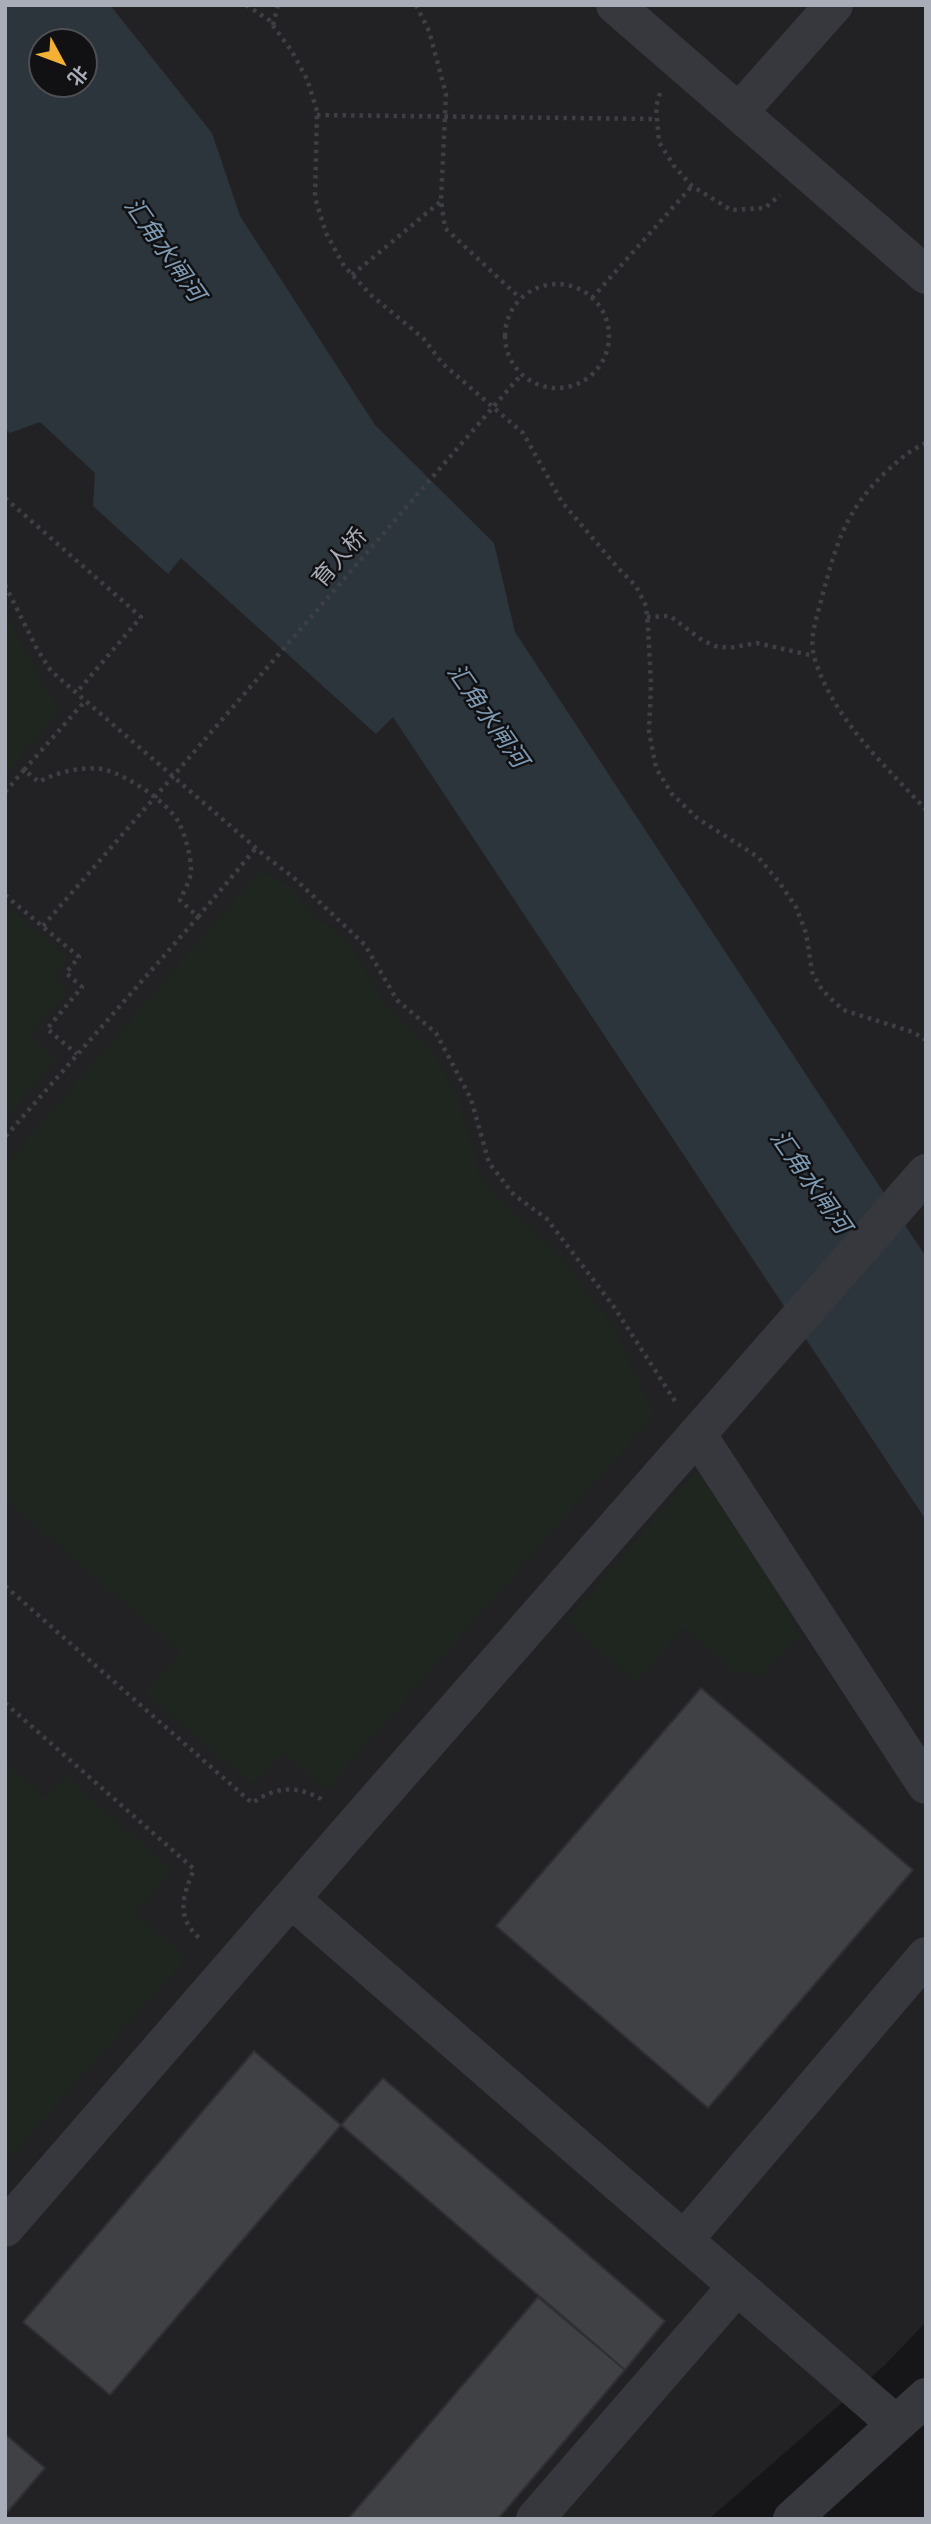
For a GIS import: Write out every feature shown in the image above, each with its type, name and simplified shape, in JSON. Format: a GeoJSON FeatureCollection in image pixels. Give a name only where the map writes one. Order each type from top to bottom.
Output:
{"type":"FeatureCollection","features":[{"type":"Feature","properties":{"kind":"street"},"geometry":{"type":"LineString","coordinates":[[615,5],[926,275]]}},
{"type":"Feature","properties":{"kind":"street"},"geometry":{"type":"LineString","coordinates":[[739,112],[834,5]]}},
{"type":"Feature","properties":{"kind":"street"},"geometry":{"type":"LineString","coordinates":[[5,2228],[918,1182]]}},
{"type":"Feature","properties":{"kind":"street"},"geometry":{"type":"LineString","coordinates":[[697,1434],[926,1785]]}},
{"type":"Feature","properties":{"kind":"street"},"geometry":{"type":"LineString","coordinates":[[291,1899],[896,2424]]}},
{"type":"Feature","properties":{"kind":"street"},"geometry":{"type":"LineString","coordinates":[[684,2240],[926,1956]]}},
{"type":"Feature","properties":{"kind":"street"},"geometry":{"type":"LineString","coordinates":[[535,2519],[737,2286]]}},
{"type":"Feature","properties":{"kind":"street"},"geometry":{"type":"LineString","coordinates":[[792,2519],[926,2397]]}},
{"type":"Feature","properties":{"kind":"path"},"geometry":{"type":"LineString","coordinates":[[246,5],[269,20],[291,50],[307,79],[317,114],[315,198],[326,233],[344,267],[371,295],[424,338],[443,364],[523,433],[562,502],[636,586],[646,606],[647,617],[651,685],[649,731],[656,768],[672,794],[697,818],[758,857],[779,882],[796,907],[806,933],[812,972],[822,990],[843,1010],[913,1032],[926,1040]]}},
{"type":"Feature","properties":{"kind":"path"},"geometry":{"type":"LineString","coordinates":[[273,26],[278,5]]}},
{"type":"Feature","properties":{"kind":"path"},"geometry":{"type":"LineString","coordinates":[[416,5],[429,32],[446,94],[441,201],[445,228],[520,298]]}},
{"type":"Feature","properties":{"kind":"path"},"geometry":{"type":"LineString","coordinates":[[661,89],[656,107],[659,142],[692,186],[731,209],[765,208],[781,195]]}},
{"type":"Feature","properties":{"kind":"path"},"geometry":{"type":"LineString","coordinates":[[317,114],[656,119]]}},
{"type":"Feature","properties":{"kind":"path"},"geometry":{"type":"LineString","coordinates":[[592,298],[692,186]]}},
{"type":"Feature","properties":{"kind":"path"},"geometry":{"type":"LineString","coordinates":[[352,275],[441,201]]}},
{"type":"Feature","properties":{"kind":"path"},"geometry":{"type":"LineString","coordinates":[[552,283],[569,284],[585,291],[592,298],[607,318],[610,336],[607,353],[598,368],[585,380],[561,388],[536,384],[521,375],[510,361],[504,328],[510,312],[520,298],[535,288],[552,283]]}},
{"type":"Feature","properties":{"kind":"path","name":"育人桥"},"geometry":{"type":"LineString","coordinates":[[43,926],[521,375]]}},
{"type":"Feature","properties":{"kind":"path"},"geometry":{"type":"LineString","coordinates":[[926,443],[908,451],[866,491],[839,537],[811,644],[835,704],[867,748],[926,810]]}},
{"type":"Feature","properties":{"kind":"path"},"geometry":{"type":"LineString","coordinates":[[5,498],[141,617],[76,692]]}},
{"type":"Feature","properties":{"kind":"path"},"geometry":{"type":"LineString","coordinates":[[5,585],[51,671],[293,878],[365,945],[397,1000],[436,1033],[471,1099],[489,1163],[514,1195],[547,1219],[614,1307],[697,1434]]}},
{"type":"Feature","properties":{"kind":"path"},"geometry":{"type":"LineString","coordinates":[[647,617],[670,616],[702,640],[715,646],[729,648],[757,643],[814,656]]}},
{"type":"Feature","properties":{"kind":"path"},"geometry":{"type":"LineString","coordinates":[[5,792],[86,699]]}},
{"type":"Feature","properties":{"kind":"path"},"geometry":{"type":"LineString","coordinates":[[24,770],[39,782],[51,775],[81,769],[103,769],[127,777],[155,798],[178,822],[192,872],[180,900],[198,917]]}},
{"type":"Feature","properties":{"kind":"path"},"geometry":{"type":"LineString","coordinates":[[5,1137],[256,848]]}},
{"type":"Feature","properties":{"kind":"path"},"geometry":{"type":"LineString","coordinates":[[5,895],[79,957],[66,973],[82,987],[47,1029],[77,1055]]}},
{"type":"Feature","properties":{"kind":"path"},"geometry":{"type":"LineString","coordinates":[[5,1586],[252,1803],[291,1788],[305,1790],[323,1800]]}},
{"type":"Feature","properties":{"kind":"path"},"geometry":{"type":"LineString","coordinates":[[5,1703],[194,1869],[182,1907],[190,1929],[199,1938]]}},
{"type":"Feature","properties":{"kind":"shaded area"},"geometry":{"type":"Polygon","coordinates":[[[5,5],[926,5],[926,2322],[884,2366],[709,2519],[5,2519],[5,5]]]}},
{"type":"Feature","properties":{"kind":"shaded area"},"geometry":{"type":"Polygon","coordinates":[[[5,609],[22,646],[60,711],[5,774],[5,609]]]}},
{"type":"Feature","properties":{"kind":"shaded area"},"geometry":{"type":"Polygon","coordinates":[[[261,870],[289,886],[314,916],[346,939],[387,1007],[429,1048],[457,1095],[480,1175],[500,1200],[562,1257],[615,1329],[654,1415],[327,1789],[283,1752],[253,1785],[145,1693],[181,1652],[5,1499],[5,1165],[261,870]]]}},
{"type":"Feature","properties":{"kind":"shaded area"},"geometry":{"type":"Polygon","coordinates":[[[5,904],[68,958],[53,976],[68,990],[29,1036],[56,1060],[5,1119],[5,904]]]}},
{"type":"Feature","properties":{"kind":"shaded area"},"geometry":{"type":"Polygon","coordinates":[[[694,1474],[703,1474],[714,1480],[801,1635],[760,1675],[736,1672],[684,1627],[636,1682],[566,1621],[694,1474]]]}},
{"type":"Feature","properties":{"kind":"shaded area"},"geometry":{"type":"Polygon","coordinates":[[[5,1763],[46,1798],[65,1776],[172,1870],[135,1913],[186,1958],[5,2163],[5,1763]]]}},
{"type":"Feature","properties":{"kind":"water","name":"汇角水闸河"},"geometry":{"type":"Polygon","coordinates":[[[5,5],[110,5],[212,133],[240,216],[375,425],[494,543],[515,632],[926,1257],[926,1520],[393,717],[376,734],[181,558],[168,574],[93,506],[95,473],[40,422],[10,433],[5,429],[5,5]]]}},
{"type":"Feature","properties":{"kind":"building"},"geometry":{"type":"Polygon","coordinates":[[[701,1688],[913,1870],[708,2108],[496,1926],[701,1688]]]}},
{"type":"Feature","properties":{"kind":"building"},"geometry":{"type":"Polygon","coordinates":[[[254,2051],[341,2125],[110,2395],[23,2322],[254,2051]]]}},
{"type":"Feature","properties":{"kind":"building"},"geometry":{"type":"Polygon","coordinates":[[[383,2078],[665,2321],[625,2370],[341,2125],[383,2078]]]}},
{"type":"Feature","properties":{"kind":"building"},"geometry":{"type":"Polygon","coordinates":[[[538,2297],[625,2370],[498,2519],[348,2519],[538,2297]]]}},
{"type":"Feature","properties":{"kind":"building"},"geometry":{"type":"Polygon","coordinates":[[[5,2434],[45,2468],[5,2515],[5,2434]]]}}]}
